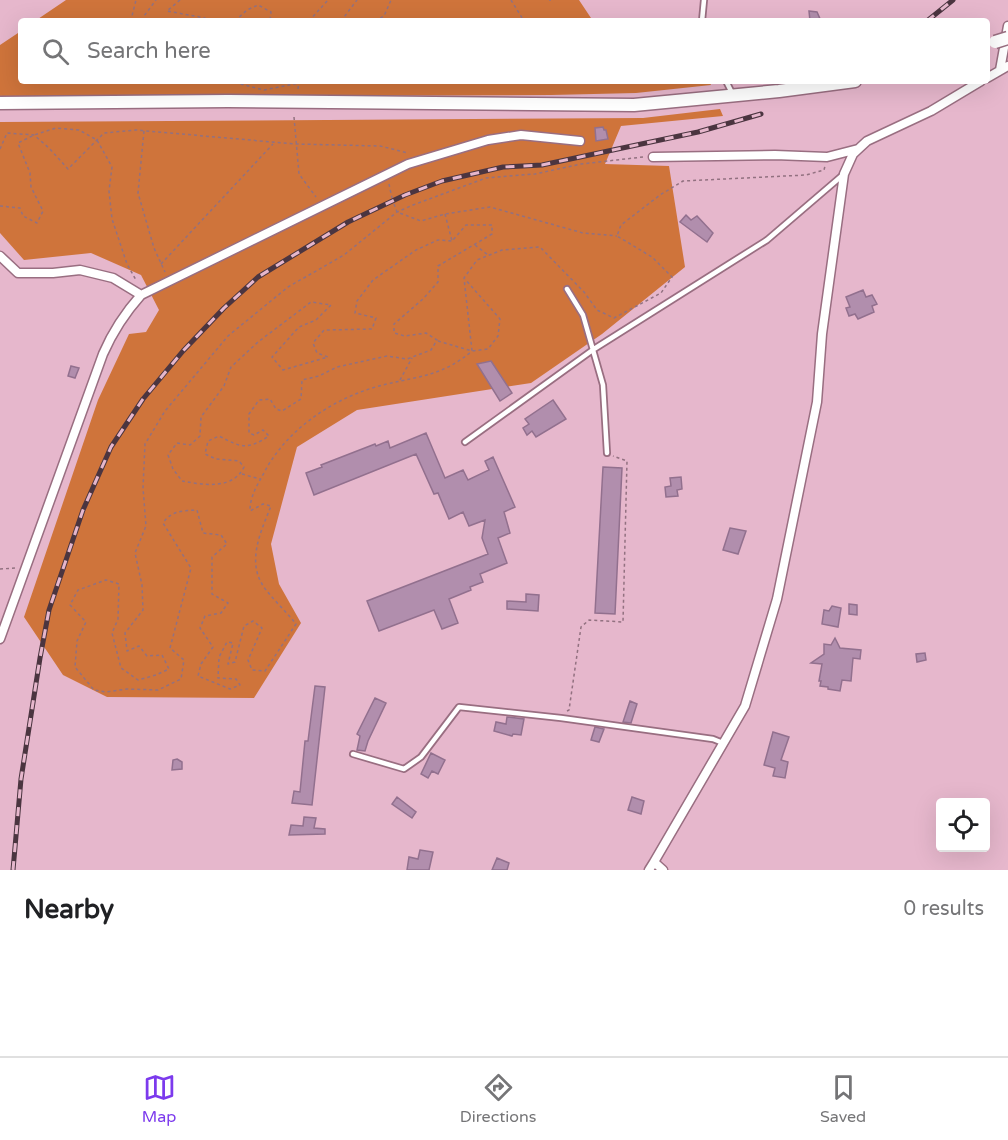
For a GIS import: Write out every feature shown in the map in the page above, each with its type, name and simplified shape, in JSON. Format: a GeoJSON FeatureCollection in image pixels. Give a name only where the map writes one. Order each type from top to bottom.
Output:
{"type":"FeatureCollection","features":[{"type":"Feature","properties":{"kind":"main road"},"geometry":{"type":"LineString","coordinates":[[991,43],[1008,38]]}},
{"type":"Feature","properties":{"kind":"main road"},"geometry":{"type":"LineString","coordinates":[[0,103],[228,101],[634,105],[829,84]]}},
{"type":"Feature","properties":{"kind":"street"},"geometry":{"type":"LineString","coordinates":[[990,76],[1004,68],[1008,26]]}},
{"type":"Feature","properties":{"kind":"street"},"geometry":{"type":"LineString","coordinates":[[663,870],[651,866],[745,706],[777,599],[817,402],[822,334],[844,174],[854,154],[867,141],[931,111],[976,84]]}},
{"type":"Feature","properties":{"kind":"street"},"geometry":{"type":"LineString","coordinates":[[0,639],[103,354],[114,329],[143,294],[408,164],[488,140],[521,135],[580,141]]}},
{"type":"Feature","properties":{"kind":"street"},"geometry":{"type":"LineString","coordinates":[[653,157],[775,155],[827,157],[860,148]]}},
{"type":"Feature","properties":{"kind":"street"},"geometry":{"type":"LineString","coordinates":[[0,256],[18,273],[80,270],[113,278],[143,294]]}},
{"type":"Feature","properties":{"kind":"lane"},"geometry":{"type":"LineString","coordinates":[[702,18],[704,0]]}},
{"type":"Feature","properties":{"kind":"lane"},"geometry":{"type":"LineString","coordinates":[[728,84],[733,95]]}},
{"type":"Feature","properties":{"kind":"lane"},"geometry":{"type":"LineString","coordinates":[[465,442],[594,349],[767,240],[844,174]]}},
{"type":"Feature","properties":{"kind":"lane"},"geometry":{"type":"LineString","coordinates":[[567,289],[583,315],[603,385],[607,453]]}},
{"type":"Feature","properties":{"kind":"lane"},"geometry":{"type":"LineString","coordinates":[[353,754],[404,769],[421,757],[459,707],[561,718],[713,739],[723,743]]}},
{"type":"Feature","properties":{"kind":"path"},"geometry":{"type":"LineString","coordinates":[[133,18],[136,0]]}},
{"type":"Feature","properties":{"kind":"path"},"geometry":{"type":"LineString","coordinates":[[144,18],[156,0]]}},
{"type":"Feature","properties":{"kind":"path"},"geometry":{"type":"LineString","coordinates":[[180,0],[167,10],[205,18]]}},
{"type":"Feature","properties":{"kind":"path"},"geometry":{"type":"LineString","coordinates":[[312,18],[328,0]]}},
{"type":"Feature","properties":{"kind":"path"},"geometry":{"type":"LineString","coordinates":[[343,18],[357,0]]}},
{"type":"Feature","properties":{"kind":"path"},"geometry":{"type":"LineString","coordinates":[[380,18],[384,16],[391,0]]}},
{"type":"Feature","properties":{"kind":"path"},"geometry":{"type":"LineString","coordinates":[[511,0],[522,18]]}},
{"type":"Feature","properties":{"kind":"path"},"geometry":{"type":"LineString","coordinates":[[238,18],[247,10],[258,5],[272,12],[271,18]]}},
{"type":"Feature","properties":{"kind":"path"},"geometry":{"type":"LineString","coordinates":[[241,84],[264,90],[290,84]]}},
{"type":"Feature","properties":{"kind":"path"},"geometry":{"type":"LineString","coordinates":[[298,92],[299,84]]}},
{"type":"Feature","properties":{"kind":"path"},"geometry":{"type":"LineString","coordinates":[[294,117],[299,174],[323,206]]}},
{"type":"Feature","properties":{"kind":"path"},"geometry":{"type":"LineString","coordinates":[[0,206],[20,208],[23,216],[37,223],[43,211],[31,187],[30,173],[18,143],[56,128],[79,130],[97,140],[112,167],[109,191],[112,219],[127,264],[143,294]]}},
{"type":"Feature","properties":{"kind":"path"},"geometry":{"type":"LineString","coordinates":[[0,149],[7,133],[34,135],[68,169],[104,133],[144,130],[295,144],[381,146],[426,158]]}},
{"type":"Feature","properties":{"kind":"path"},"geometry":{"type":"LineString","coordinates":[[144,130],[138,192],[154,248],[170,281]]}},
{"type":"Feature","properties":{"kind":"path"},"geometry":{"type":"LineString","coordinates":[[161,264],[274,142]]}},
{"type":"Feature","properties":{"kind":"path"},"geometry":{"type":"LineString","coordinates":[[472,351],[457,364],[427,376],[400,381],[342,398],[296,430],[272,460],[250,498],[250,511],[263,504],[271,506],[257,541],[257,571],[262,584],[296,624],[265,671],[252,670],[248,660],[262,628],[253,621],[244,626],[235,662],[228,664],[232,644],[227,642],[219,657],[218,678],[236,679],[240,685],[230,689],[198,676],[201,664],[213,647],[200,628],[205,616],[221,613],[228,603],[212,594],[212,557],[227,544],[221,535],[203,533],[197,510],[177,511],[168,515],[163,523],[191,568],[183,604],[174,626],[171,648],[184,660],[181,679],[158,690],[127,689],[106,692],[94,690],[75,667],[77,641],[86,622],[70,605],[78,590],[106,580],[118,584],[118,618],[112,633],[121,668],[138,680],[169,669],[162,655],[147,656],[139,646],[127,651],[125,633],[143,610],[142,585],[135,553],[146,526],[143,488],[145,444],[165,411],[228,336],[288,287],[344,255],[397,212],[486,178],[535,174],[581,164],[653,157]]}},
{"type":"Feature","properties":{"kind":"path"},"geometry":{"type":"LineString","coordinates":[[617,236],[621,225],[660,195],[683,181],[806,175],[824,170],[827,157]]}},
{"type":"Feature","properties":{"kind":"path"},"geometry":{"type":"LineString","coordinates":[[386,175],[392,198]]}},
{"type":"Feature","properties":{"kind":"path"},"geometry":{"type":"LineString","coordinates":[[394,204],[397,212],[422,221],[445,213],[490,207],[583,233],[617,236],[652,257],[672,277],[661,292],[615,318],[597,310],[540,247],[502,250],[477,260],[464,278],[472,351]]}},
{"type":"Feature","properties":{"kind":"path"},"geometry":{"type":"LineString","coordinates":[[445,213],[452,242]]}},
{"type":"Feature","properties":{"kind":"path"},"geometry":{"type":"LineString","coordinates":[[452,242],[466,225],[492,225],[492,234],[438,266],[438,282],[423,299],[394,324],[394,333],[405,336],[426,333],[437,340],[472,351],[488,349],[498,336],[500,319],[464,278]]}},
{"type":"Feature","properties":{"kind":"path"},"geometry":{"type":"LineString","coordinates":[[437,340],[431,350],[407,359],[387,356],[377,358],[337,367],[319,376],[303,380],[301,399],[282,411],[276,409],[270,399],[259,400],[249,414],[249,433],[254,435],[263,430],[269,436],[253,446],[238,447],[219,436],[208,441],[205,454],[216,459],[239,461],[244,467],[241,474],[227,483],[202,485],[182,481],[173,469],[168,455],[177,443],[190,445],[200,436],[201,417],[224,386],[231,367],[258,342],[311,302],[331,305],[316,320],[299,327],[272,357],[283,370],[328,357],[317,353],[314,343],[324,330],[372,329],[376,318],[355,313],[357,301],[373,280],[416,250],[438,240],[452,242]]}},
{"type":"Feature","properties":{"kind":"path"},"geometry":{"type":"LineString","coordinates":[[475,245],[489,255]]}},
{"type":"Feature","properties":{"kind":"path"},"geometry":{"type":"LineString","coordinates":[[400,381],[413,357]]}},
{"type":"Feature","properties":{"kind":"path"},"geometry":{"type":"LineString","coordinates":[[561,718],[569,710],[581,627],[589,620],[623,622],[627,462],[607,453]]}},
{"type":"Feature","properties":{"kind":"path"},"geometry":{"type":"LineString","coordinates":[[241,474],[261,479]]}},
{"type":"Feature","properties":{"kind":"path"},"geometry":{"type":"LineString","coordinates":[[0,569],[26,568]]}},
{"type":"Feature","properties":{"kind":"shaded area"},"geometry":{"type":"Polygon","coordinates":[[[66,0],[579,0],[591,18],[39,18],[66,0]]]}},
{"type":"Feature","properties":{"kind":"shaded area"},"geometry":{"type":"Polygon","coordinates":[[[18,33],[18,84],[711,85],[636,93],[551,95],[0,97],[0,45],[18,33]]]}},
{"type":"Feature","properties":{"kind":"shaded area"},"geometry":{"type":"Polygon","coordinates":[[[720,109],[723,116],[621,126],[605,164],[669,166],[685,267],[602,334],[531,383],[357,410],[297,447],[271,544],[279,584],[301,623],[254,698],[107,697],[63,675],[24,617],[98,400],[129,334],[146,332],[159,310],[141,275],[91,253],[24,260],[0,233],[0,122],[643,118],[720,109]]]}},
{"type":"Feature","properties":{"kind":"building"},"geometry":{"type":"Polygon","coordinates":[[[809,11],[817,12],[820,18],[810,18],[809,11]]]}},
{"type":"Feature","properties":{"kind":"building"},"geometry":{"type":"Polygon","coordinates":[[[603,127],[608,139],[596,141],[595,128],[603,127]]]}},
{"type":"Feature","properties":{"kind":"building"},"geometry":{"type":"Polygon","coordinates":[[[686,215],[691,220],[697,216],[713,233],[707,242],[680,222],[686,215]]]}},
{"type":"Feature","properties":{"kind":"building"},"geometry":{"type":"Polygon","coordinates":[[[863,290],[866,297],[872,295],[877,304],[872,306],[874,312],[858,319],[855,314],[849,316],[846,308],[850,307],[846,297],[863,290]]]}},
{"type":"Feature","properties":{"kind":"building"},"geometry":{"type":"Polygon","coordinates":[[[491,361],[512,393],[500,401],[477,364],[491,361]]]}},
{"type":"Feature","properties":{"kind":"building"},"geometry":{"type":"Polygon","coordinates":[[[71,366],[79,368],[75,378],[68,376],[71,366]]]}},
{"type":"Feature","properties":{"kind":"building"},"geometry":{"type":"Polygon","coordinates":[[[553,400],[566,419],[536,437],[532,431],[527,435],[523,428],[529,424],[525,419],[553,400]]]}},
{"type":"Feature","properties":{"kind":"building"},"geometry":{"type":"Polygon","coordinates":[[[426,433],[445,478],[463,470],[468,480],[489,470],[485,461],[493,457],[515,507],[504,512],[510,533],[498,538],[507,563],[480,574],[483,582],[449,599],[458,623],[442,629],[434,610],[379,631],[367,601],[488,554],[482,538],[485,520],[469,526],[463,512],[449,519],[438,493],[434,494],[416,454],[314,495],[306,473],[375,444],[376,446],[388,441],[390,448],[426,433]]]}},
{"type":"Feature","properties":{"kind":"building"},"geometry":{"type":"Polygon","coordinates":[[[603,467],[622,468],[615,614],[595,613],[603,467]]]}},
{"type":"Feature","properties":{"kind":"building"},"geometry":{"type":"Polygon","coordinates":[[[681,477],[682,489],[677,490],[678,496],[666,497],[665,487],[671,486],[670,478],[681,477]]]}},
{"type":"Feature","properties":{"kind":"building"},"geometry":{"type":"Polygon","coordinates":[[[730,528],[746,531],[738,554],[723,550],[730,528]]]}},
{"type":"Feature","properties":{"kind":"building"},"geometry":{"type":"Polygon","coordinates":[[[526,594],[539,595],[538,611],[507,609],[507,601],[526,602],[526,594]]]}},
{"type":"Feature","properties":{"kind":"building"},"geometry":{"type":"Polygon","coordinates":[[[849,604],[857,605],[857,615],[849,614],[849,604]]]}},
{"type":"Feature","properties":{"kind":"building"},"geometry":{"type":"Polygon","coordinates":[[[832,606],[841,608],[838,627],[822,624],[824,610],[829,611],[832,606]]]}},
{"type":"Feature","properties":{"kind":"building"},"geometry":{"type":"Polygon","coordinates":[[[835,638],[840,648],[861,650],[860,659],[853,658],[851,681],[842,680],[840,691],[820,686],[822,664],[811,663],[824,654],[824,644],[831,645],[835,638]]]}},
{"type":"Feature","properties":{"kind":"building"},"geometry":{"type":"Polygon","coordinates":[[[925,653],[926,660],[917,662],[916,654],[925,653]]]}},
{"type":"Feature","properties":{"kind":"building"},"geometry":{"type":"Polygon","coordinates":[[[315,686],[325,687],[312,805],[292,803],[294,791],[300,792],[305,741],[308,741],[315,686]]]}},
{"type":"Feature","properties":{"kind":"building"},"geometry":{"type":"Polygon","coordinates":[[[375,698],[386,703],[365,751],[357,750],[360,736],[357,734],[375,698]]]}},
{"type":"Feature","properties":{"kind":"building"},"geometry":{"type":"Polygon","coordinates":[[[630,701],[637,704],[631,723],[623,722],[630,701]]]}},
{"type":"Feature","properties":{"kind":"building"},"geometry":{"type":"Polygon","coordinates":[[[507,717],[524,719],[521,735],[513,734],[512,736],[494,731],[496,722],[506,724],[507,717]]]}},
{"type":"Feature","properties":{"kind":"building"},"geometry":{"type":"Polygon","coordinates":[[[595,727],[604,729],[599,742],[591,740],[595,727]]]}},
{"type":"Feature","properties":{"kind":"building"},"geometry":{"type":"Polygon","coordinates":[[[773,732],[789,737],[781,760],[788,762],[785,778],[773,776],[775,768],[764,765],[773,732]]]}},
{"type":"Feature","properties":{"kind":"building"},"geometry":{"type":"Polygon","coordinates":[[[431,753],[445,760],[438,774],[432,771],[428,778],[421,774],[431,753]]]}},
{"type":"Feature","properties":{"kind":"building"},"geometry":{"type":"Polygon","coordinates":[[[177,759],[182,762],[182,769],[172,770],[173,760],[177,759]]]}},
{"type":"Feature","properties":{"kind":"building"},"geometry":{"type":"Polygon","coordinates":[[[397,797],[416,812],[412,818],[392,804],[397,797]]]}},
{"type":"Feature","properties":{"kind":"building"},"geometry":{"type":"Polygon","coordinates":[[[632,797],[644,801],[641,814],[628,810],[632,797]]]}},
{"type":"Feature","properties":{"kind":"building"},"geometry":{"type":"Polygon","coordinates":[[[304,817],[316,818],[314,828],[325,829],[325,834],[289,835],[291,825],[303,826],[304,817]]]}},
{"type":"Feature","properties":{"kind":"building"},"geometry":{"type":"Polygon","coordinates":[[[420,850],[433,852],[429,870],[407,870],[409,857],[418,859],[420,850]]]}},
{"type":"Feature","properties":{"kind":"building"},"geometry":{"type":"Polygon","coordinates":[[[497,858],[509,863],[507,870],[492,870],[497,858]]]}},
{"type":"Feature","properties":{"kind":"railway"},"geometry":{"type":"LineString","coordinates":[[931,18],[953,0]]}},
{"type":"Feature","properties":{"kind":"railway"},"geometry":{"type":"LineString","coordinates":[[13,870],[21,779],[49,610],[83,510],[111,447],[143,399],[183,351],[224,308],[258,277],[348,222],[405,195],[442,181],[503,167],[542,165],[698,132],[761,114]]}}]}
